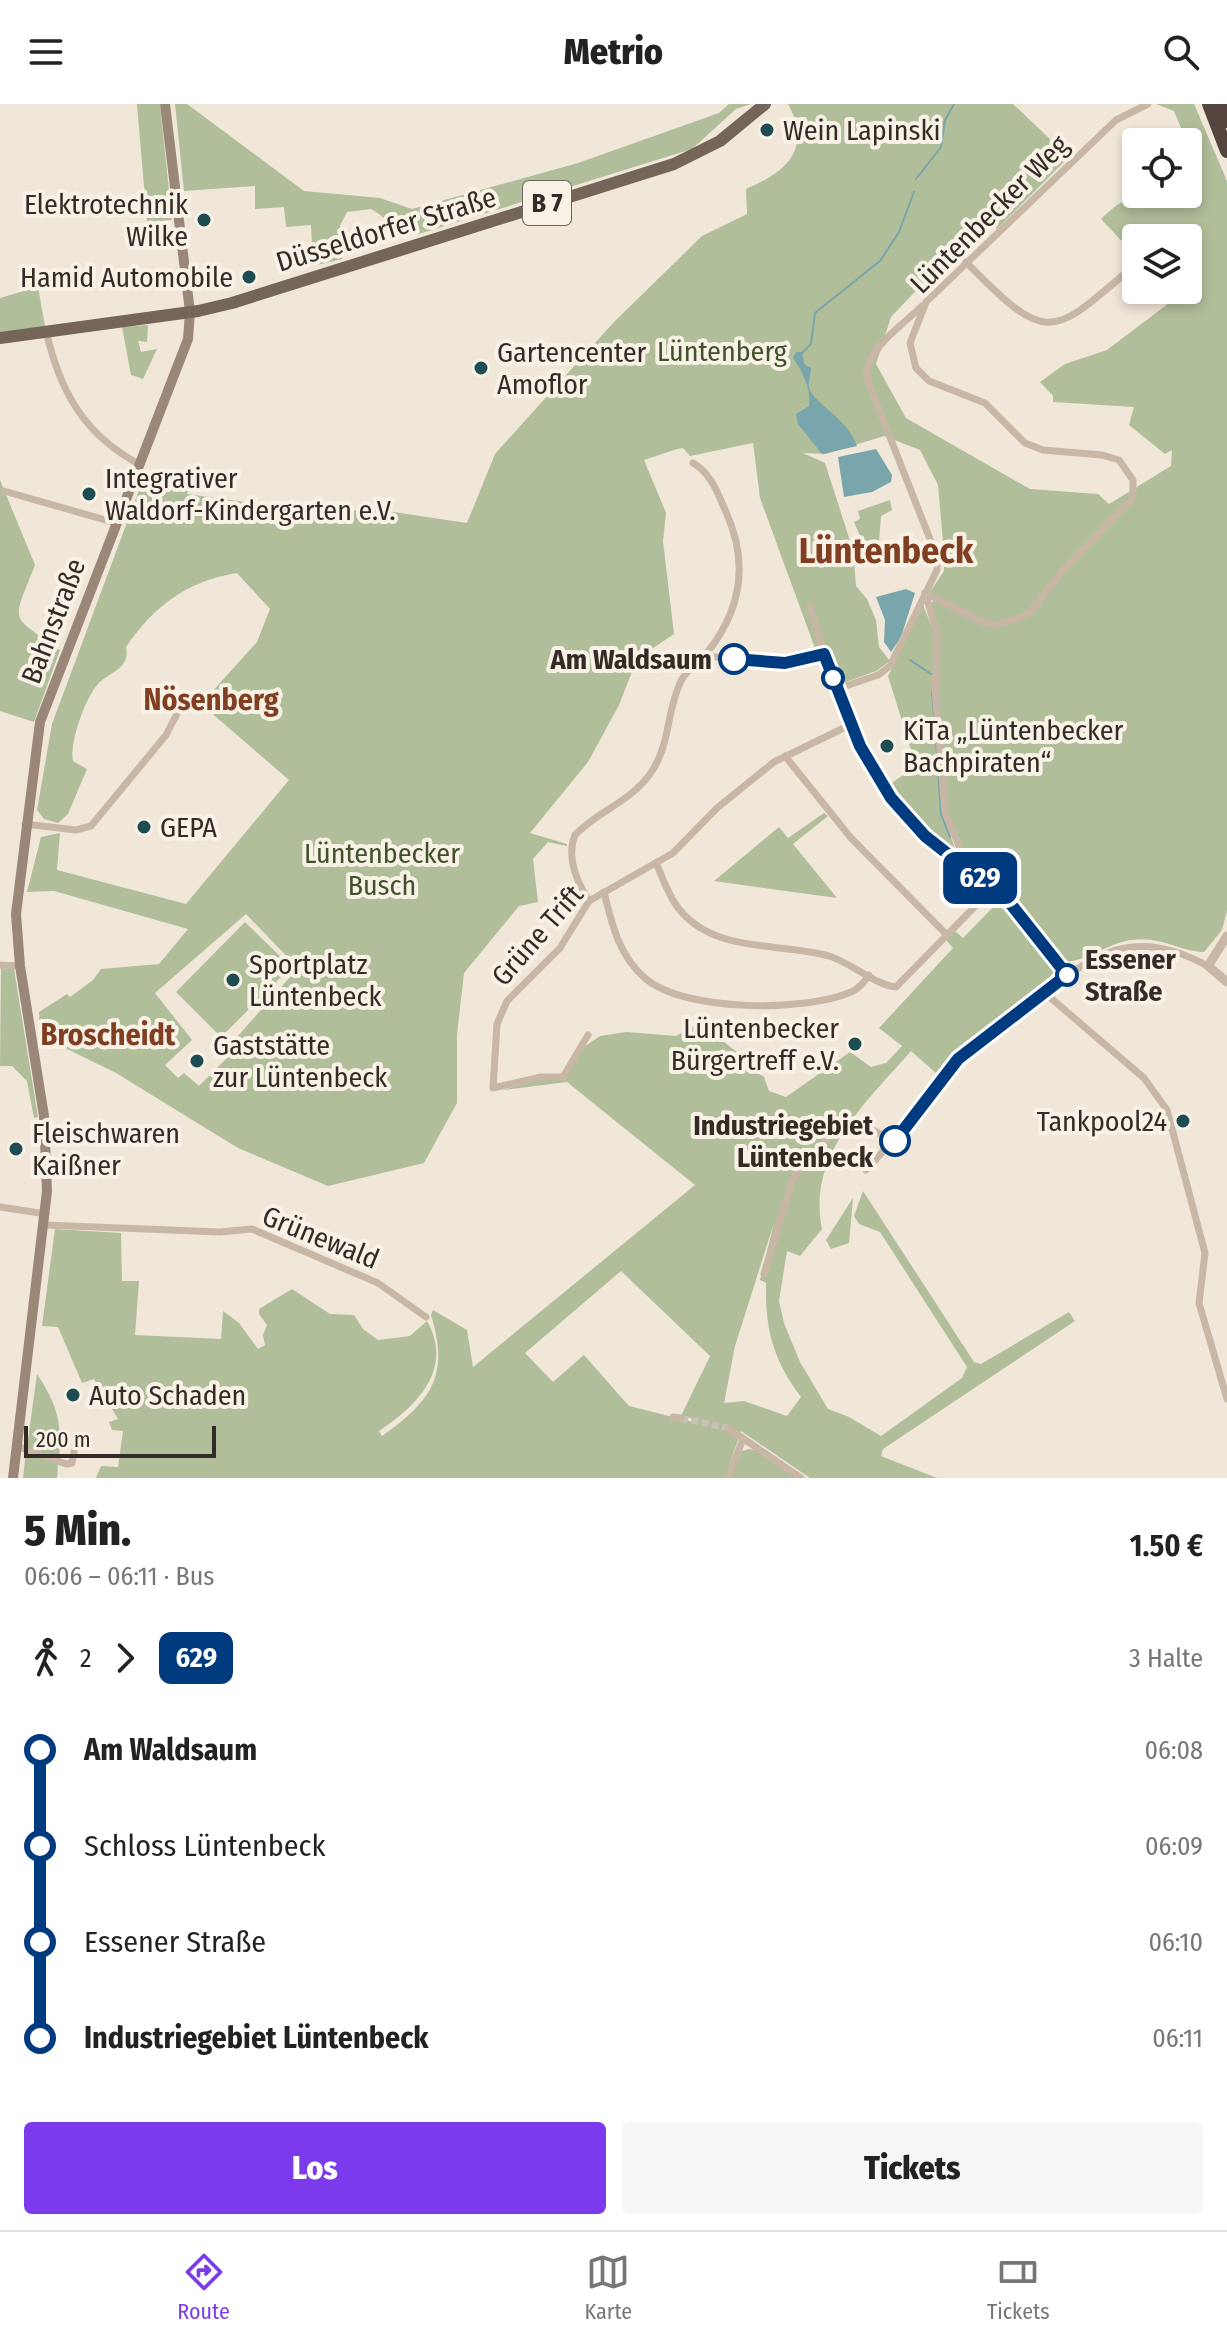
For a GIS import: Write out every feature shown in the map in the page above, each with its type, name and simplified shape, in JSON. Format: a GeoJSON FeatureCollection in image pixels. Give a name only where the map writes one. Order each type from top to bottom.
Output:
{"type":"FeatureCollection","features":[{"type":"Feature","properties":{"kind":"highway"},"geometry":{"type":"LineString","coordinates":[[1209,104],[1227,151]]}},
{"type":"Feature","properties":{"kind":"highway"},"geometry":{"type":"LineString","coordinates":[[1220,104],[1227,121]]}},
{"type":"Feature","properties":{"kind":"main road","name":"Bahnstraße"},"geometry":{"type":"LineString","coordinates":[[13,1478],[45,1219],[46,1129],[20,966],[16,914],[25,824],[40,722],[188,339],[190,312],[165,104]]}},
{"type":"Feature","properties":{"kind":"main road","name":"Düsseldorfer Straße"},"geometry":{"type":"LineString","coordinates":[[0,338],[190,312],[232,303],[674,164],[720,141],[765,104]]}},
{"type":"Feature","properties":{"kind":"street","name":"Lüntenbecker Weg"},"geometry":{"type":"LineString","coordinates":[[925,593],[985,623],[996,625],[1021,617],[1031,611],[1062,571],[1130,504],[1134,489],[1130,472],[1119,460],[1102,455],[1034,448],[1017,437],[985,403],[938,386],[921,375],[912,360],[910,343],[926,302],[1116,120],[1148,104]]}},
{"type":"Feature","properties":{"kind":"street"},"geometry":{"type":"LineString","coordinates":[[966,262],[1018,313],[1040,321],[1054,322],[1079,314],[1122,276]]}},
{"type":"Feature","properties":{"kind":"street"},"geometry":{"type":"LineString","coordinates":[[837,689],[878,675],[890,666],[936,575],[938,563],[866,371],[880,346],[926,302]]}},
{"type":"Feature","properties":{"kind":"street"},"geometry":{"type":"LineString","coordinates":[[46,330],[58,377],[76,410],[105,442],[139,464]]}},
{"type":"Feature","properties":{"kind":"street"},"geometry":{"type":"LineString","coordinates":[[589,901],[570,852],[575,835],[624,801],[651,773],[666,742],[682,677],[705,656],[733,609],[741,563],[735,533],[716,488],[703,468],[693,463]]}},
{"type":"Feature","properties":{"kind":"street"},"geometry":{"type":"LineString","coordinates":[[4,491],[116,523]]}},
{"type":"Feature","properties":{"kind":"street"},"geometry":{"type":"LineString","coordinates":[[925,593],[938,636],[935,688],[945,812],[968,869]]}},
{"type":"Feature","properties":{"kind":"street"},"geometry":{"type":"LineString","coordinates":[[810,607],[850,725],[869,765],[891,798],[925,836],[1010,903]]}},
{"type":"Feature","properties":{"kind":"street"},"geometry":{"type":"LineString","coordinates":[[705,656],[785,663],[824,654]]}},
{"type":"Feature","properties":{"kind":"street"},"geometry":{"type":"LineString","coordinates":[[25,824],[76,830],[91,826],[166,735],[183,702]]}},
{"type":"Feature","properties":{"kind":"street","name":"Grüne Trift"},"geometry":{"type":"LineString","coordinates":[[588,1035],[563,1077],[541,1077],[493,1088],[497,1024],[507,1001],[560,948],[589,901],[657,865],[738,790],[785,756],[850,725]]}},
{"type":"Feature","properties":{"kind":"street"},"geometry":{"type":"LineString","coordinates":[[785,756],[851,838],[947,935]]}},
{"type":"Feature","properties":{"kind":"street"},"geometry":{"type":"LineString","coordinates":[[657,865],[677,907],[690,921],[713,935],[741,943],[810,951],[837,958],[896,987],[993,888]]}},
{"type":"Feature","properties":{"kind":"street"},"geometry":{"type":"LineString","coordinates":[[604,892],[613,930],[623,953],[649,982],[668,992],[704,1001],[786,1004],[831,999],[852,992],[869,975]]}},
{"type":"Feature","properties":{"kind":"street"},"geometry":{"type":"LineString","coordinates":[[1208,966],[1227,936]]}},
{"type":"Feature","properties":{"kind":"street"},"geometry":{"type":"LineString","coordinates":[[866,1170],[895,1141],[958,1059],[1067,975],[1111,951],[1131,946],[1170,949],[1208,966],[1227,982]]}},
{"type":"Feature","properties":{"kind":"street"},"geometry":{"type":"LineString","coordinates":[[1053,956],[1067,975]]}},
{"type":"Feature","properties":{"kind":"street"},"geometry":{"type":"LineString","coordinates":[[0,965],[20,966]]}},
{"type":"Feature","properties":{"kind":"street"},"geometry":{"type":"LineString","coordinates":[[1045,993],[1144,1078],[1167,1110],[1205,1253],[1199,1303],[1227,1399]]}},
{"type":"Feature","properties":{"kind":"street"},"geometry":{"type":"LineString","coordinates":[[764,1274],[782,1206],[806,1159],[850,1119],[895,1141]]}},
{"type":"Feature","properties":{"kind":"street"},"geometry":{"type":"LineString","coordinates":[[0,1207],[45,1219]]}},
{"type":"Feature","properties":{"kind":"street","name":"Grünewald"},"geometry":{"type":"LineString","coordinates":[[45,1219],[220,1232],[252,1229],[378,1283],[426,1317]]}},
{"type":"Feature","properties":{"kind":"street"},"geometry":{"type":"LineString","coordinates":[[728,1428],[801,1478]]}},
{"type":"Feature","properties":{"kind":"street"},"geometry":{"type":"LineString","coordinates":[[728,1478],[743,1439]]}},
{"type":"Feature","properties":{"kind":"street"},"geometry":{"type":"LineString","coordinates":[[17,1446],[66,1464],[72,1463],[74,1452]]}},
{"type":"Feature","properties":{"kind":"green space"},"geometry":{"type":"Polygon","coordinates":[[[137,104],[160,104],[172,220],[147,222],[137,104]]]}},
{"type":"Feature","properties":{"kind":"green space"},"geometry":{"type":"Polygon","coordinates":[[[175,104],[187,104],[304,191],[380,198],[412,209],[578,163],[719,113],[729,104],[751,104],[736,109],[692,149],[419,234],[396,231],[371,209],[347,212],[340,226],[342,259],[313,266],[311,225],[286,227],[284,207],[255,209],[255,186],[184,191],[175,104]]]}},
{"type":"Feature","properties":{"kind":"green space"},"geometry":{"type":"Polygon","coordinates":[[[788,104],[1013,104],[1069,157],[997,229],[986,217],[891,317],[876,364],[906,418],[1030,489],[1098,494],[1109,504],[1171,466],[1172,450],[1165,454],[1129,425],[1134,407],[1053,402],[1053,396],[1040,382],[1065,364],[1107,350],[1168,304],[1202,304],[1202,224],[1122,224],[1122,241],[1101,219],[1122,202],[1122,208],[1202,208],[1202,128],[1181,128],[1174,111],[1156,104],[1194,104],[1227,181],[1227,911],[1222,930],[1204,952],[1142,939],[1113,945],[1077,960],[1060,961],[1046,984],[969,1041],[937,1074],[911,1051],[859,1110],[832,1153],[823,1177],[820,1202],[822,1229],[800,1256],[787,1251],[779,1301],[784,1323],[800,1362],[828,1409],[849,1417],[881,1436],[962,1378],[967,1367],[880,1232],[859,1224],[854,1216],[863,1191],[974,1362],[981,1364],[1069,1312],[1075,1321],[883,1449],[881,1456],[937,1478],[810,1478],[741,1431],[725,1478],[96,1478],[101,1466],[118,1467],[123,1431],[112,1430],[109,1422],[118,1419],[94,1379],[82,1383],[58,1327],[42,1326],[55,1229],[121,1233],[122,1281],[139,1281],[135,1335],[221,1339],[223,1311],[239,1323],[258,1349],[265,1345],[263,1335],[267,1325],[259,1309],[292,1289],[330,1314],[354,1315],[363,1329],[378,1340],[410,1336],[427,1321],[434,1338],[434,1370],[418,1398],[379,1431],[382,1436],[413,1411],[432,1385],[438,1355],[431,1315],[433,1310],[467,1330],[473,1367],[695,1185],[567,1082],[503,1090],[541,1079],[557,1080],[584,1047],[600,1036],[626,1032],[676,1036],[696,1025],[707,1029],[742,1056],[742,1063],[764,1077],[769,1091],[786,1097],[850,1052],[871,1067],[886,1063],[902,1046],[879,1028],[953,948],[946,940],[955,931],[963,938],[1001,899],[1013,901],[969,863],[948,815],[938,689],[941,637],[930,603],[934,601],[930,592],[944,571],[944,553],[938,485],[920,450],[884,436],[826,454],[803,453],[825,463],[853,550],[856,586],[867,599],[876,620],[879,647],[890,661],[876,671],[843,683],[838,680],[811,610],[818,645],[816,651],[760,498],[753,443],[690,456],[683,448],[644,460],[666,513],[663,541],[674,634],[637,659],[619,705],[588,762],[530,833],[567,846],[548,842],[533,859],[538,902],[519,906],[464,973],[457,1035],[457,1103],[424,1163],[328,1186],[238,1148],[116,1073],[63,1047],[40,1042],[39,1012],[67,994],[70,997],[93,980],[101,969],[159,964],[188,929],[54,891],[27,892],[41,837],[60,833],[57,870],[186,904],[289,780],[201,704],[257,642],[270,609],[237,573],[187,589],[160,608],[137,632],[126,647],[127,654],[122,665],[98,684],[83,710],[72,753],[73,761],[87,769],[68,814],[58,823],[44,819],[37,810],[52,724],[145,474],[189,486],[187,494],[309,511],[380,510],[467,523],[495,454],[614,322],[702,236],[747,214],[746,189],[783,166],[791,157],[798,134],[788,104]],[[246,914],[155,993],[192,1040],[165,1065],[178,1078],[184,1073],[199,1086],[227,1058],[230,1045],[298,968],[246,914]],[[774,1223],[735,1346],[724,1403],[744,1401],[787,1416],[801,1397],[777,1357],[769,1330],[766,1283],[760,1280],[774,1223]],[[621,1271],[525,1353],[553,1382],[584,1355],[629,1406],[693,1422],[695,1419],[681,1416],[710,1356],[621,1271]]]}},
{"type":"Feature","properties":{"kind":"green space"},"geometry":{"type":"Polygon","coordinates":[[[38,287],[45,326],[0,334],[0,298],[38,287]]]}},
{"type":"Feature","properties":{"kind":"green space"},"geometry":{"type":"Polygon","coordinates":[[[148,325],[147,342],[138,341],[141,352],[157,349],[143,379],[131,375],[122,327],[148,325]]]}},
{"type":"Feature","properties":{"kind":"green space"},"geometry":{"type":"Polygon","coordinates":[[[0,480],[35,565],[22,598],[19,616],[31,630],[60,650],[34,722],[0,711],[0,480]]]}},
{"type":"Feature","properties":{"kind":"green space"},"geometry":{"type":"Polygon","coordinates":[[[890,500],[892,510],[881,516],[879,542],[865,547],[854,522],[860,519],[858,511],[890,500]]]}},
{"type":"Feature","properties":{"kind":"green space"},"geometry":{"type":"Polygon","coordinates":[[[923,605],[935,635],[944,817],[958,857],[920,826],[886,787],[916,766],[888,676],[923,605]]]}},
{"type":"Feature","properties":{"kind":"green space"},"geometry":{"type":"Polygon","coordinates":[[[824,813],[828,816],[793,844],[837,898],[714,881],[779,827],[788,838],[824,813]]]}},
{"type":"Feature","properties":{"kind":"green space","name":"Sportplatz Lüntenbeck"},"geometry":{"type":"Polygon","coordinates":[[[245,922],[291,967],[221,1037],[176,992],[245,922]]]}},
{"type":"Feature","properties":{"kind":"green space"},"geometry":{"type":"Polygon","coordinates":[[[1,968],[14,969],[38,1117],[34,1118],[27,1081],[12,1066],[0,1066],[1,968]]]}},
{"type":"Feature","properties":{"kind":"green space"},"geometry":{"type":"Polygon","coordinates":[[[853,1198],[849,1243],[831,1249],[826,1240],[853,1198]]]}},
{"type":"Feature","properties":{"kind":"green space"},"geometry":{"type":"Polygon","coordinates":[[[37,1374],[57,1415],[59,1461],[27,1447],[37,1374]]]}},
{"type":"Feature","properties":{"kind":"green space"},"geometry":{"type":"Polygon","coordinates":[[[749,1449],[797,1478],[731,1478],[742,1451],[749,1449]]]}},
{"type":"Feature","properties":{"kind":"green space"},"geometry":{"type":"Polygon","coordinates":[[[26,1450],[58,1464],[57,1478],[23,1478],[26,1450]]]}},
{"type":"Feature","properties":{"kind":"water"},"geometry":{"type":"Polygon","coordinates":[[[796,352],[802,352],[804,364],[811,368],[811,393],[846,427],[857,446],[822,454],[798,424],[796,414],[809,406],[810,400],[806,381],[793,358],[796,352]]]}},
{"type":"Feature","properties":{"kind":"water"},"geometry":{"type":"Polygon","coordinates":[[[876,449],[892,475],[891,482],[872,492],[844,497],[838,457],[876,449]]]}},
{"type":"Feature","properties":{"kind":"water"},"geometry":{"type":"Polygon","coordinates":[[[906,589],[915,593],[901,637],[891,652],[884,642],[885,620],[876,597],[906,589]]]}},
{"type":"Feature","properties":{"kind":"waterway","name":"Lüntenbeck"},"geometry":{"type":"LineString","coordinates":[[916,179],[941,147],[945,120],[954,104]]}},
{"type":"Feature","properties":{"kind":"waterway","name":"Lüntenbeck"},"geometry":{"type":"LineString","coordinates":[[802,353],[811,344],[815,313],[880,261],[899,232],[914,192]]}},
{"type":"Feature","properties":{"kind":"waterway"},"geometry":{"type":"LineString","coordinates":[[910,660],[931,674]]}},
{"type":"Feature","properties":{"kind":"waterway"},"geometry":{"type":"LineString","coordinates":[[932,692],[935,725]]}},
{"type":"Feature","properties":{"kind":"waterway"},"geometry":{"type":"LineString","coordinates":[[936,740],[941,814],[950,837]]}},
{"type":"Feature","properties":{"kind":"tunnel"},"geometry":{"type":"LineString","coordinates":[[1010,903],[1053,956]]}},
{"type":"Feature","properties":{"kind":"tunnel"},"geometry":{"type":"LineString","coordinates":[[681,1418],[728,1428]]}},
{"type":"Feature","properties":{"kind":"bus line","name":"629"},"geometry":{"type":"LineString","coordinates":[[734,659],[785,663],[824,654],[850,725],[879,783],[925,836],[1010,903],[1067,975],[958,1059],[895,1141]]}},
{"type":"Feature","properties":{"kind":"place","name":"Wein Lapinski"},"geometry":{"type":"Point","coordinates":[767,130]}},
{"type":"Feature","properties":{"kind":"place","name":"Elektrotechnik Wilke"},"geometry":{"type":"Point","coordinates":[204,220]}},
{"type":"Feature","properties":{"kind":"place","name":"Hamid Automobile"},"geometry":{"type":"Point","coordinates":[249,277]}},
{"type":"Feature","properties":{"kind":"place","name":"Gartencenter Amoflor"},"geometry":{"type":"Point","coordinates":[481,368]}},
{"type":"Feature","properties":{"kind":"place","name":"Integrativer Waldorf-Kindergarten e.V."},"geometry":{"type":"Point","coordinates":[89,494]}},
{"type":"Feature","properties":{"kind":"place","name":"Am Waldsaum"},"geometry":{"type":"Point","coordinates":[734,659]}},
{"type":"Feature","properties":{"kind":"place","name":"KiTa „Lüntenbecker Bachpiraten“"},"geometry":{"type":"Point","coordinates":[887,746]}},
{"type":"Feature","properties":{"kind":"place","name":"GEPA"},"geometry":{"type":"Point","coordinates":[144,827]}},
{"type":"Feature","properties":{"kind":"place","name":"Essener Straße"},"geometry":{"type":"Point","coordinates":[1067,975]}},
{"type":"Feature","properties":{"kind":"place","name":"Sportplatz Lüntenbeck"},"geometry":{"type":"Point","coordinates":[233,980]}},
{"type":"Feature","properties":{"kind":"place","name":"Lüntenbecker Bürgertreff e.V."},"geometry":{"type":"Point","coordinates":[855,1044]}},
{"type":"Feature","properties":{"kind":"place","name":"Gaststätte zur Lüntenbeck"},"geometry":{"type":"Point","coordinates":[197,1061]}},
{"type":"Feature","properties":{"kind":"place","name":"Tankpool24"},"geometry":{"type":"Point","coordinates":[1183,1121]}},
{"type":"Feature","properties":{"kind":"place","name":"Industriegebiet Lüntenbeck"},"geometry":{"type":"Point","coordinates":[895,1141]}},
{"type":"Feature","properties":{"kind":"place","name":"Fleischwaren Kaißner"},"geometry":{"type":"Point","coordinates":[16,1149]}},
{"type":"Feature","properties":{"kind":"place","name":"Auto Schaden"},"geometry":{"type":"Point","coordinates":[73,1395]}},
{"type":"Feature","properties":{"kind":"district","name":"Lüntenbeck"},"geometry":{"type":"Point","coordinates":[886,550]}},
{"type":"Feature","properties":{"kind":"district","name":"Nösenberg"},"geometry":{"type":"Point","coordinates":[211,700]}},
{"type":"Feature","properties":{"kind":"district","name":"Broscheidt"},"geometry":{"type":"Point","coordinates":[108,1035]}},
{"type":"Feature","properties":{"kind":"park label","name":"Lüntenberg"},"geometry":{"type":"Point","coordinates":[722,351]}},
{"type":"Feature","properties":{"kind":"park label","name":"Lüntenbecker Busch"},"geometry":{"type":"Point","coordinates":[382,869]}}]}
